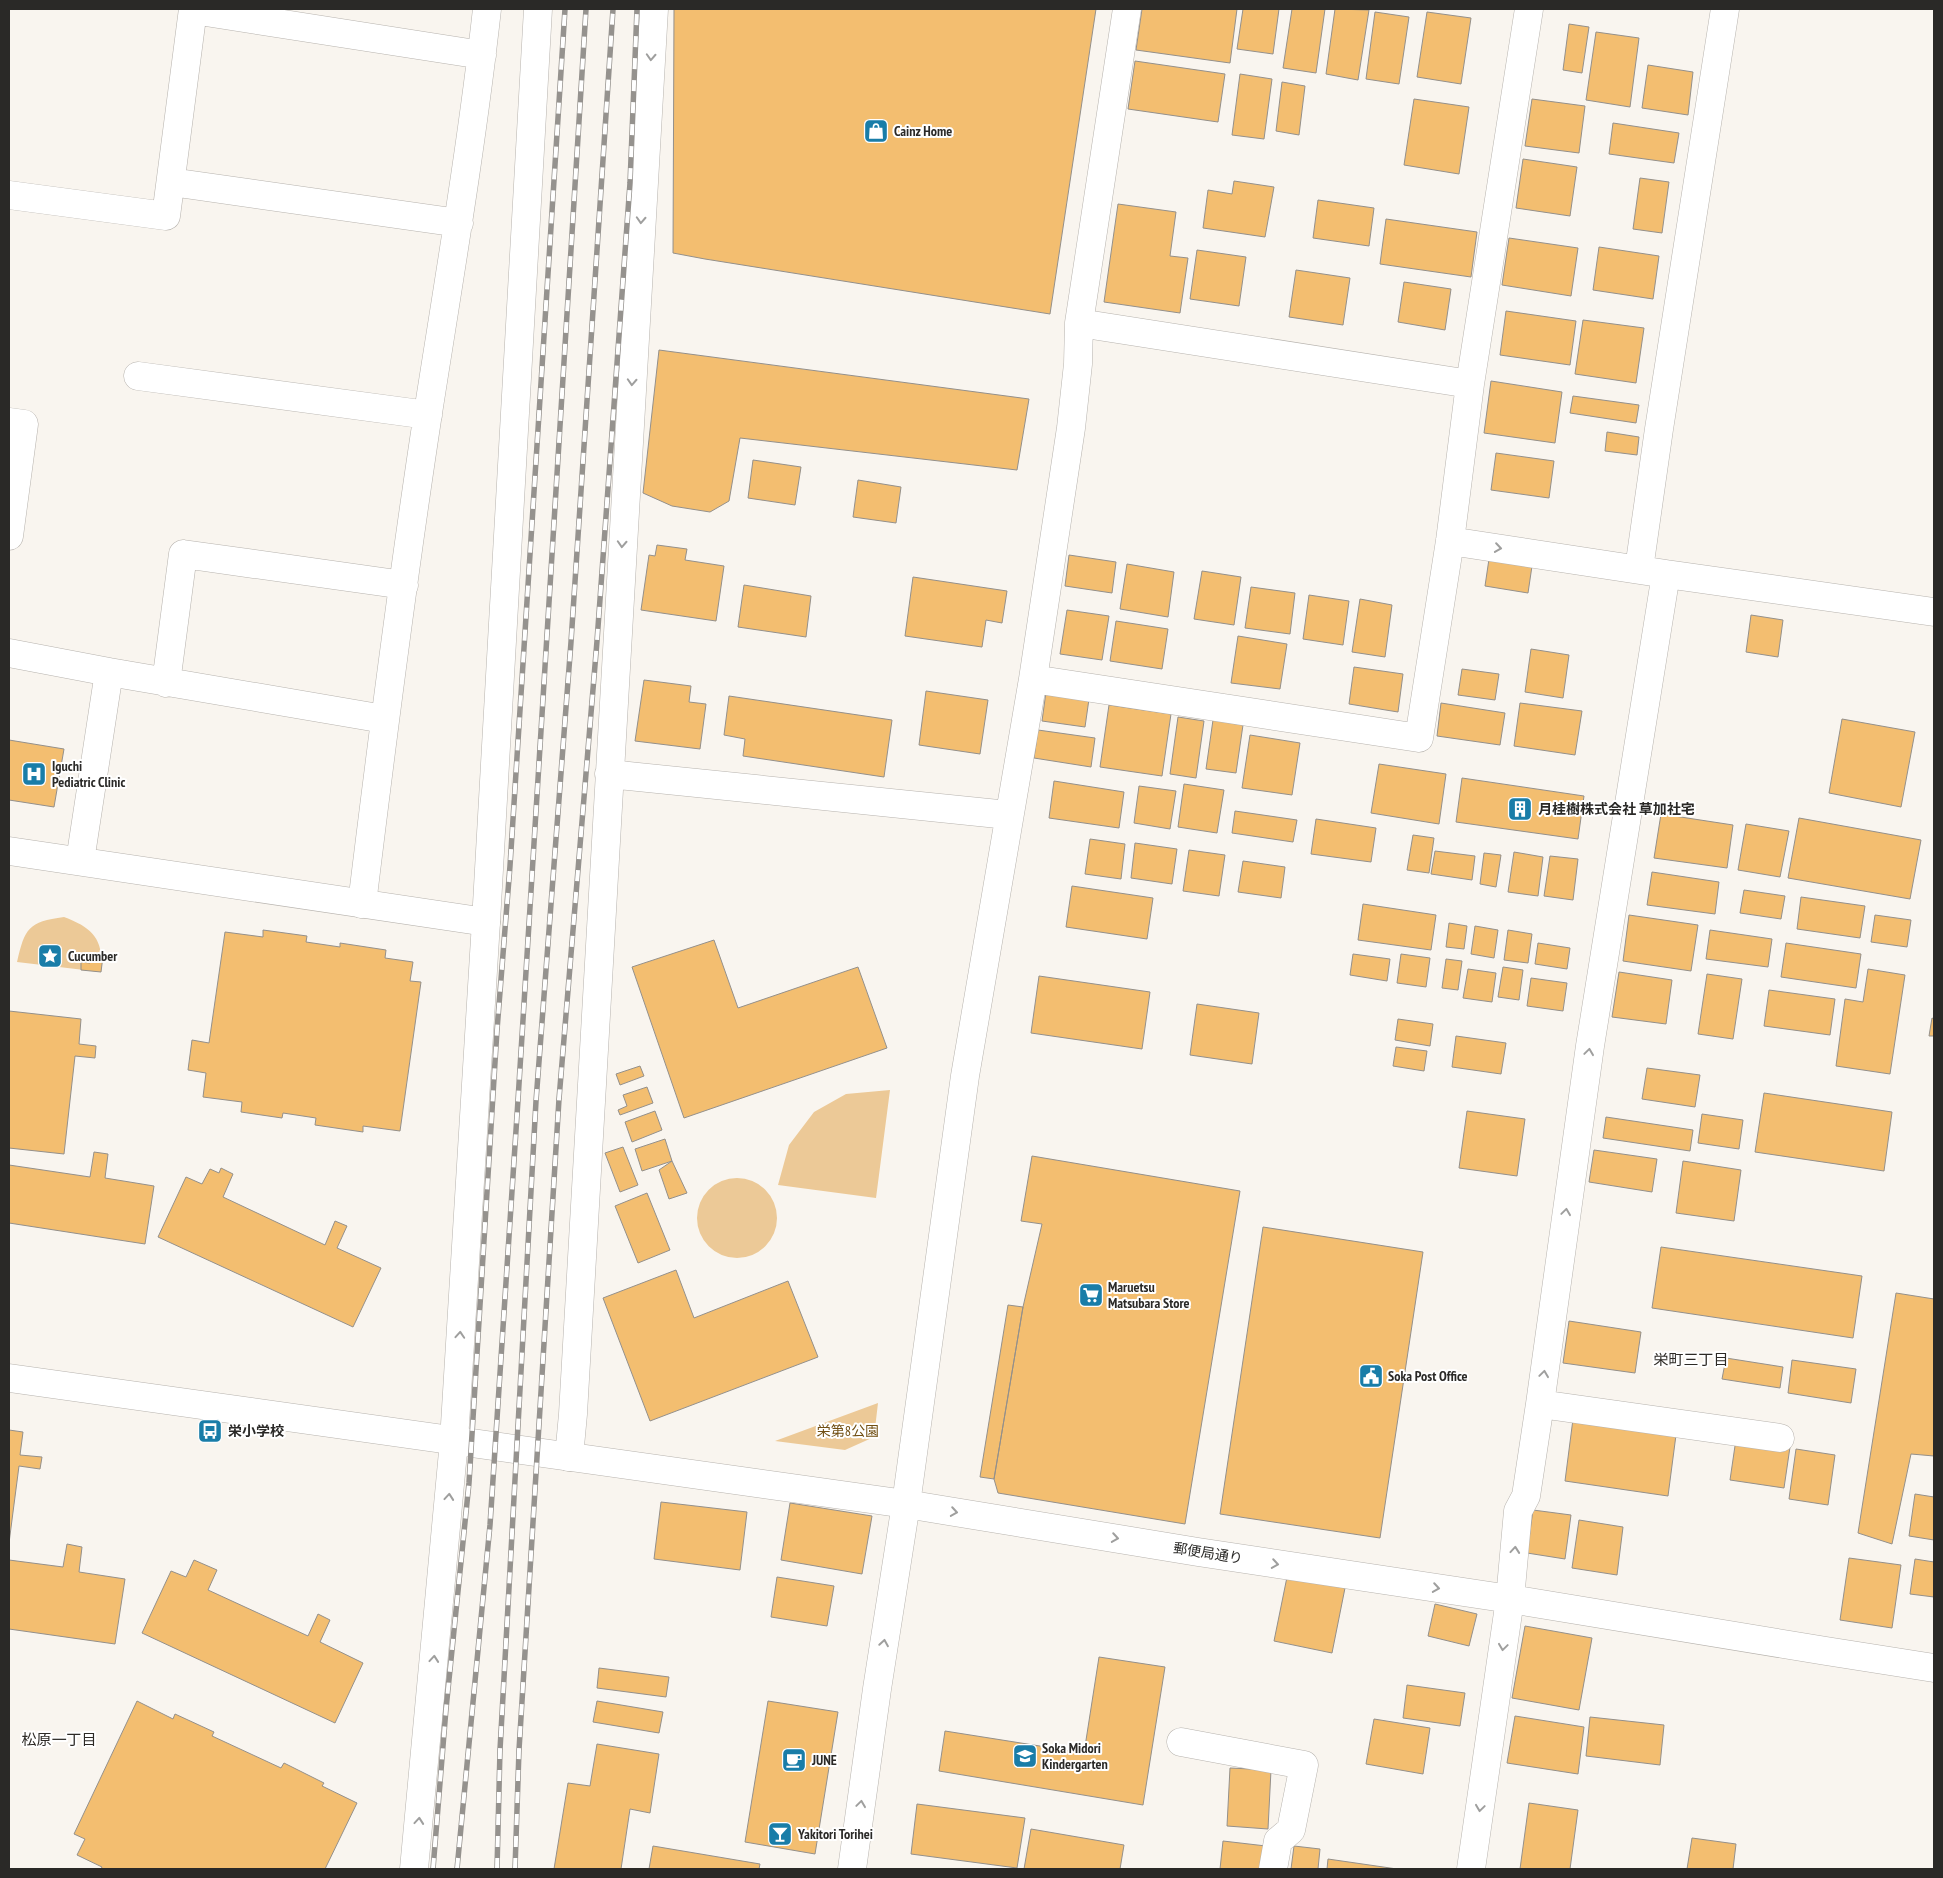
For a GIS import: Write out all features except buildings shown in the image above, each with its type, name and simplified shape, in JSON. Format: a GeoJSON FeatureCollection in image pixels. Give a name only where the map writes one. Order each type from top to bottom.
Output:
{"type":"FeatureCollection","features":[{"type":"Feature","properties":{"kind":"street"},"geometry":{"type":"LineString","coordinates":[[9,195],[166,216],[193,9],[482,55]]}},
{"type":"Feature","properties":{"kind":"street"},"geometry":{"type":"LineString","coordinates":[[362,904],[384,718],[428,415],[459,223],[482,55],[486,9]]}},
{"type":"Feature","properties":{"kind":"street"},"geometry":{"type":"LineString","coordinates":[[414,1869],[454,1441],[486,922],[538,9]]}},
{"type":"Feature","properties":{"kind":"street"},"geometry":{"type":"LineString","coordinates":[[569,1457],[574,1414],[654,9]]}},
{"type":"Feature","properties":{"kind":"street"},"geometry":{"type":"LineString","coordinates":[[852,1869],[877,1689],[906,1504],[965,1076],[1008,816],[1033,679],[1071,428],[1078,364],[1079,323],[1127,9]]}},
{"type":"Feature","properties":{"kind":"street"},"geometry":{"type":"LineString","coordinates":[[1033,679],[1419,738],[1450,541],[1470,384],[1528,9]]}},
{"type":"Feature","properties":{"kind":"street"},"geometry":{"type":"LineString","coordinates":[[1638,569],[1725,9]]}},
{"type":"Feature","properties":{"kind":"street"},"geometry":{"type":"LineString","coordinates":[[171,182],[459,223]]}},
{"type":"Feature","properties":{"kind":"street"},"geometry":{"type":"LineString","coordinates":[[1079,323],[1470,384]]}},
{"type":"Feature","properties":{"kind":"street"},"geometry":{"type":"LineString","coordinates":[[138,376],[428,415]]}},
{"type":"Feature","properties":{"kind":"street"},"geometry":{"type":"LineString","coordinates":[[9,422],[24,424],[9,536]]}},
{"type":"Feature","properties":{"kind":"street"},"geometry":{"type":"LineString","coordinates":[[1450,541],[1934,612]]}},
{"type":"Feature","properties":{"kind":"street"},"geometry":{"type":"LineString","coordinates":[[166,683],[184,554],[404,585]]}},
{"type":"Feature","properties":{"kind":"street"},"geometry":{"type":"LineString","coordinates":[[1471,1869],[1510,1599],[1518,1511],[1526,1496],[1590,1046],[1666,574]]}},
{"type":"Feature","properties":{"kind":"street"},"geometry":{"type":"LineString","coordinates":[[9,653],[166,683],[384,718]]}},
{"type":"Feature","properties":{"kind":"street"},"geometry":{"type":"LineString","coordinates":[[80,861],[109,672]]}},
{"type":"Feature","properties":{"kind":"street"},"geometry":{"type":"LineString","coordinates":[[609,774],[1008,816]]}},
{"type":"Feature","properties":{"kind":"street"},"geometry":{"type":"LineString","coordinates":[[9,851],[486,922]]}},
{"type":"Feature","properties":{"kind":"street","name":"郵便局通り"},"geometry":{"type":"LineString","coordinates":[[9,1378],[906,1504],[1934,1668]]}},
{"type":"Feature","properties":{"kind":"street"},"geometry":{"type":"LineString","coordinates":[[1540,1404],[1780,1438]]}},
{"type":"Feature","properties":{"kind":"street"},"geometry":{"type":"LineString","coordinates":[[1181,1742],[1304,1765],[1291,1830],[1278,1841],[1273,1869]]}},
{"type":"Feature","properties":{"kind":"green space"},"geometry":{"type":"Polygon","coordinates":[[[64,917],[82,926],[94,936],[101,951],[101,972],[17,962],[26,934],[35,924],[64,917]]]}},
{"type":"Feature","properties":{"kind":"green space"},"geometry":{"type":"Polygon","coordinates":[[[890,1090],[876,1198],[778,1185],[789,1145],[814,1112],[846,1094],[890,1090]]]}},
{"type":"Feature","properties":{"kind":"green space"},"geometry":{"type":"Polygon","coordinates":[[[737,1178],[752,1181],[765,1190],[774,1203],[777,1218],[774,1233],[765,1246],[752,1255],[737,1258],[722,1255],[709,1246],[700,1233],[697,1218],[700,1203],[709,1190],[722,1181],[737,1178]]]}},
{"type":"Feature","properties":{"kind":"green space","name":"栄第8公園"},"geometry":{"type":"Polygon","coordinates":[[[878,1403],[874,1437],[845,1450],[775,1441],[878,1403]]]}},
{"type":"Feature","properties":{"kind":"railway"},"geometry":{"type":"LineString","coordinates":[[433,1869],[446,1709],[469,1483],[497,1030],[510,866],[565,9]]}},
{"type":"Feature","properties":{"kind":"railway"},"geometry":{"type":"LineString","coordinates":[[457,1869],[490,1525],[586,9]]}},
{"type":"Feature","properties":{"kind":"railway"},"geometry":{"type":"LineString","coordinates":[[497,1869],[500,1750],[536,1101],[571,642],[613,9]]}},
{"type":"Feature","properties":{"kind":"railway"},"geometry":{"type":"LineString","coordinates":[[515,1869],[519,1750],[559,1099],[597,641],[630,183],[637,9]]}},
{"type":"Feature","properties":{"kind":"place","name":"Cainz Home"},"geometry":{"type":"Point","coordinates":[876,131]}},
{"type":"Feature","properties":{"kind":"place","name":"Iguchi Pediatric Clinic"},"geometry":{"type":"Point","coordinates":[34,774]}},
{"type":"Feature","properties":{"kind":"place","name":"月桂樹株式会社 草加社宅"},"geometry":{"type":"Point","coordinates":[1520,809]}},
{"type":"Feature","properties":{"kind":"place","name":"Cucumber"},"geometry":{"type":"Point","coordinates":[50,956]}},
{"type":"Feature","properties":{"kind":"place","name":"Maruetsu Matsubara Store"},"geometry":{"type":"Point","coordinates":[1091,1295]}},
{"type":"Feature","properties":{"kind":"place","name":"Soka Post Office"},"geometry":{"type":"Point","coordinates":[1371,1376]}},
{"type":"Feature","properties":{"kind":"place","name":"栄小学校"},"geometry":{"type":"Point","coordinates":[210,1431]}},
{"type":"Feature","properties":{"kind":"place","name":"Soka Midori Kindergarten"},"geometry":{"type":"Point","coordinates":[1025,1756]}},
{"type":"Feature","properties":{"kind":"place","name":"JUNE"},"geometry":{"type":"Point","coordinates":[794,1760]}},
{"type":"Feature","properties":{"kind":"place","name":"Yakitori Torihei"},"geometry":{"type":"Point","coordinates":[780,1834]}},
{"type":"Feature","properties":{"kind":"district","name":"栄町三丁目"},"geometry":{"type":"Point","coordinates":[1691,1359]}},
{"type":"Feature","properties":{"kind":"district","name":"松原一丁目"},"geometry":{"type":"Point","coordinates":[59,1739]}}]}
